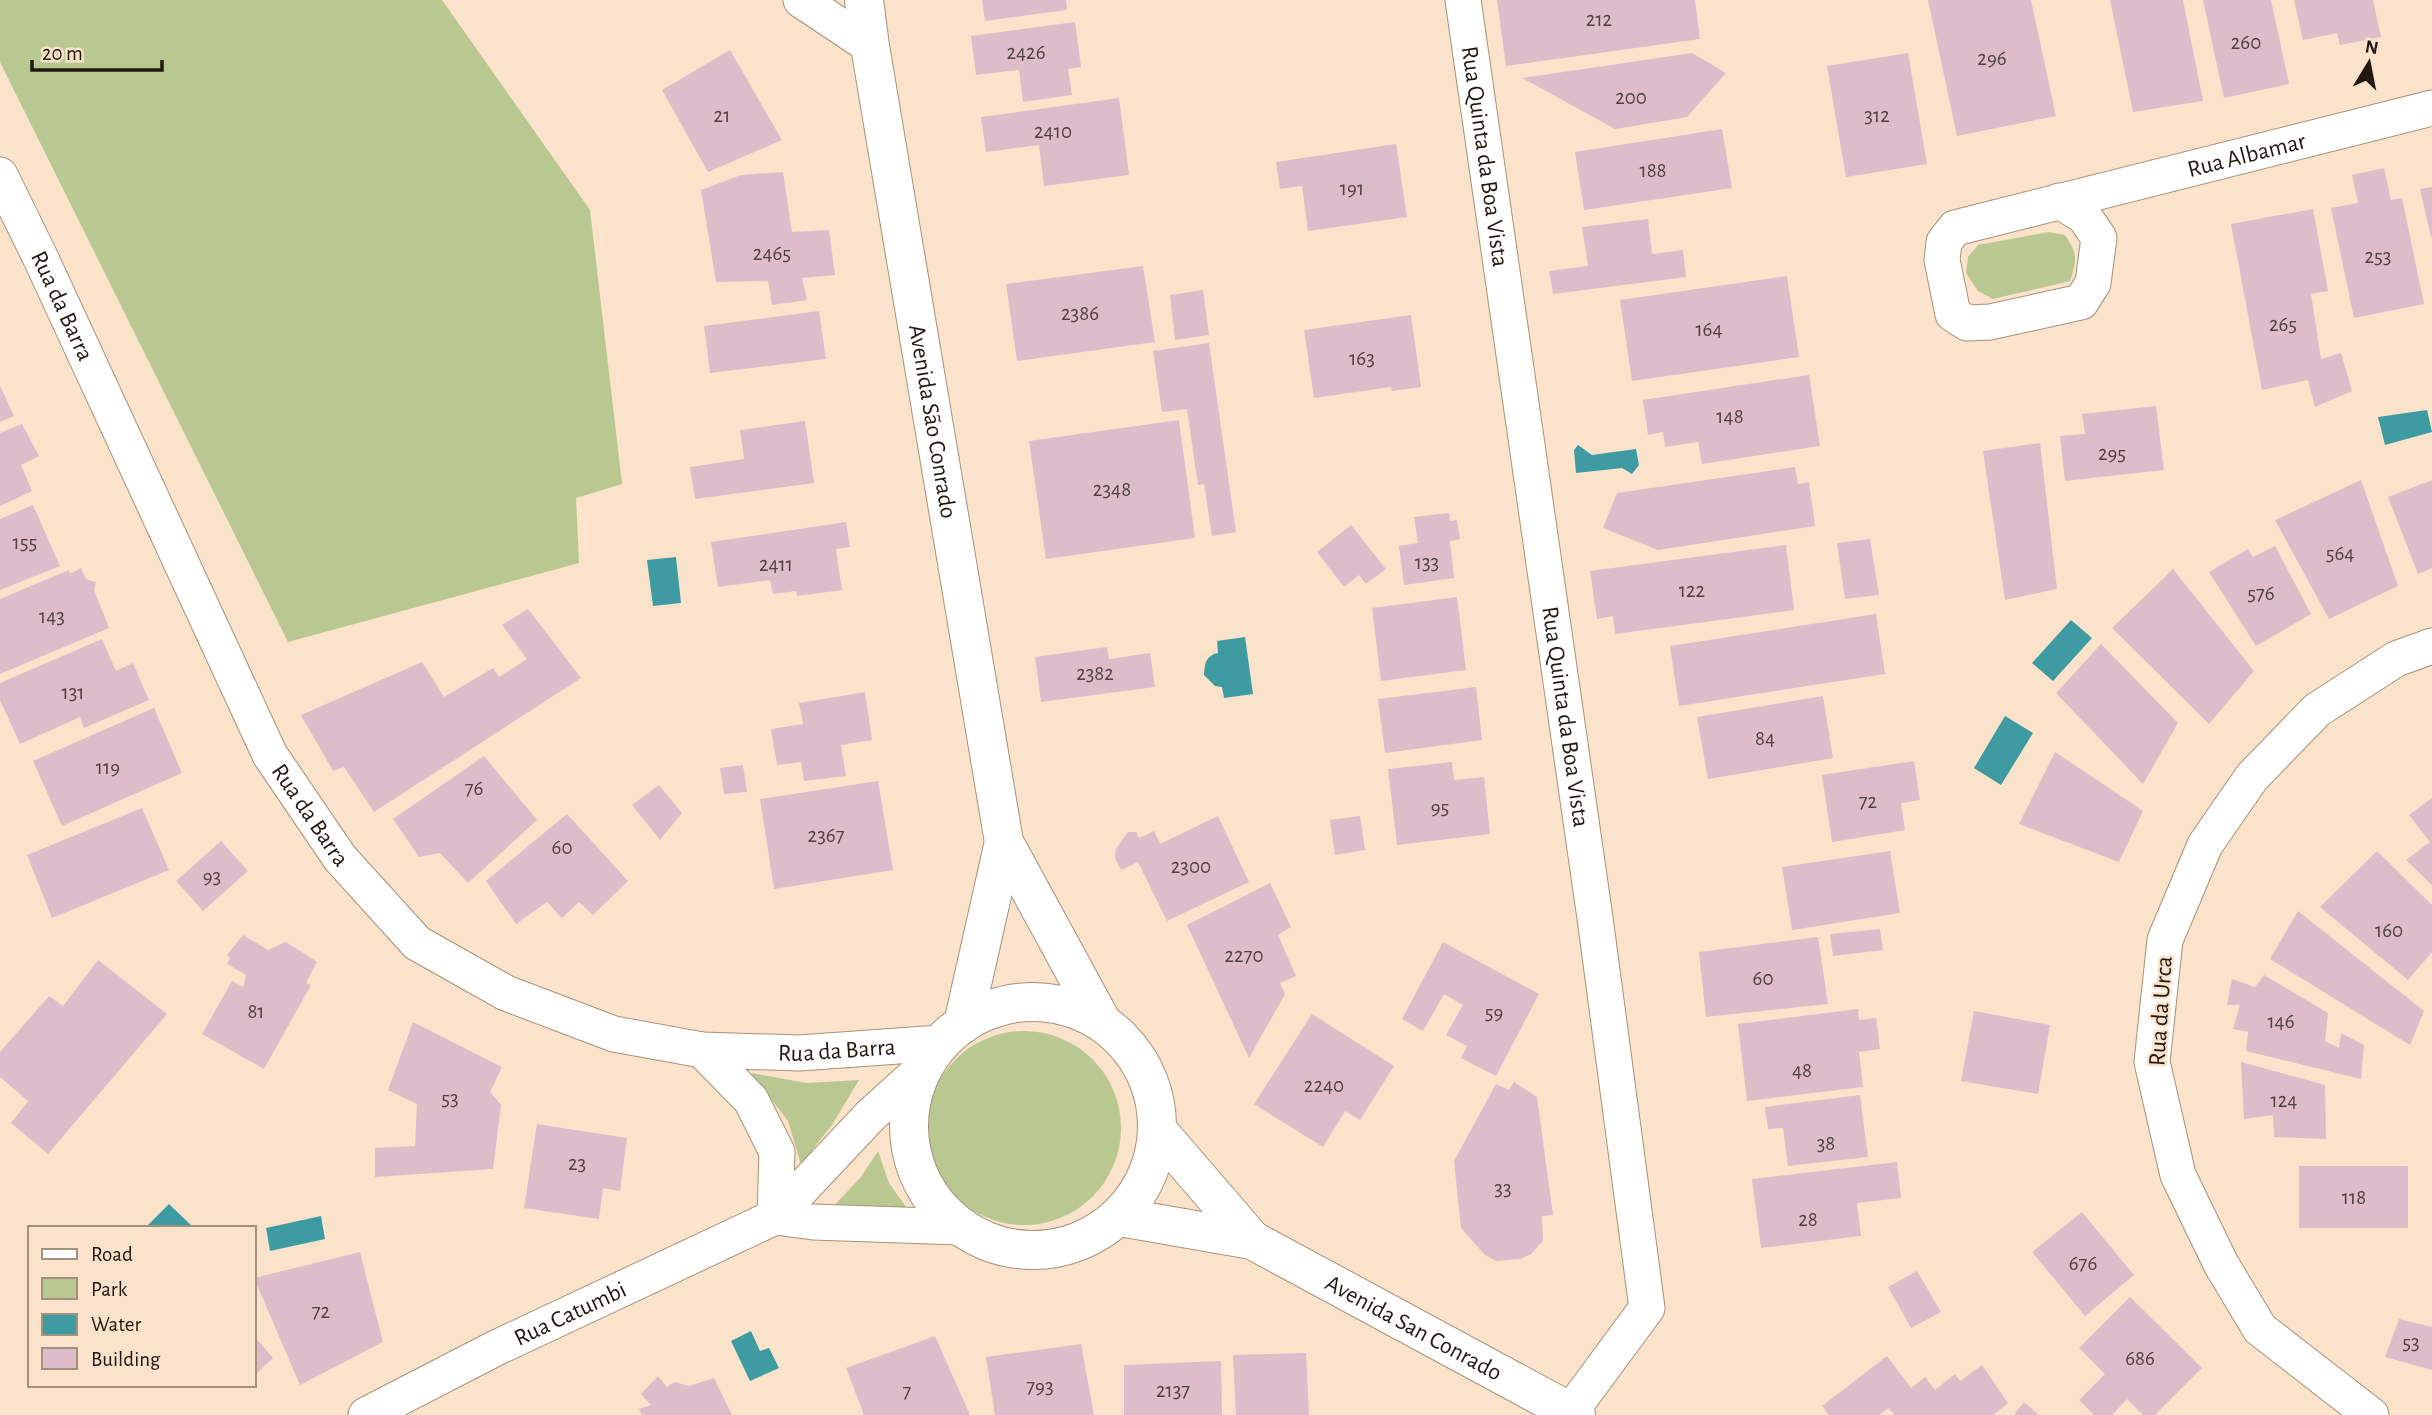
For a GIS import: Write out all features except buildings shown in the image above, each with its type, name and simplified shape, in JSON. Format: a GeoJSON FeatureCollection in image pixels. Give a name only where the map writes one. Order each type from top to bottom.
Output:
{"type":"FeatureCollection","features":[{"type":"Feature","properties":{"kind":"street"},"geometry":{"type":"LineString","coordinates":[[801,0],[870,46]]}},
{"type":"Feature","properties":{"kind":"street","name":"Avenida São Conrado"},"geometry":{"type":"LineString","coordinates":[[864,0],[1004,842],[1102,1022]]}},
{"type":"Feature","properties":{"kind":"street","name":"Rua Quinta da Boa Vista"},"geometry":{"type":"LineString","coordinates":[[1463,0],[1590,877],[1647,1308],[1571,1414]]}},
{"type":"Feature","properties":{"kind":"street","name":"Rua Albamar"},"geometry":{"type":"LineString","coordinates":[[2059,201],[2084,216],[2099,238],[2093,283],[2081,302],[1990,322],[1967,323],[1953,314],[1942,260],[1944,242],[1955,228],[2059,201],[2432,108]]}},
{"type":"Feature","properties":{"kind":"street","name":"Rua da Barra"},"geometry":{"type":"LineString","coordinates":[[0,176],[270,755],[340,858],[417,943],[506,993],[614,1034],[702,1050],[799,1053],[942,1046]]}},
{"type":"Feature","properties":{"kind":"street","name":"Rua da Urca"},"geometry":{"type":"LineString","coordinates":[[2371,1415],[2260,1329],[2221,1264],[2178,1175],[2152,1062],[2165,940],[2205,845],[2252,777],[2317,710],[2396,659],[2432,646]]}},
{"type":"Feature","properties":{"kind":"street","name":"Avenida São Conrado"},"geometry":{"type":"LineString","coordinates":[[942,1046],[1004,842]]}},
{"type":"Feature","properties":{"kind":"street"},"geometry":{"type":"LineString","coordinates":[[1032,1002],[1069,1007],[1102,1022],[1133,1051],[1153,1089],[1158,1132],[1150,1171],[1120,1217],[1102,1230],[1068,1246],[1031,1251],[994,1244],[960,1227],[935,1202],[917,1172],[909,1137],[911,1102],[942,1046],[996,1008],[1032,1002]]}},
{"type":"Feature","properties":{"kind":"street","name":"Rua Catumbi"},"geometry":{"type":"LineString","coordinates":[[366,1415],[496,1348],[775,1217],[871,1115],[942,1046]]}},
{"type":"Feature","properties":{"kind":"street"},"geometry":{"type":"LineString","coordinates":[[702,1050],[751,1100],[777,1152],[775,1217],[813,1222],[960,1227]]}},
{"type":"Feature","properties":{"kind":"street","name":"Avenida San Conrado"},"geometry":{"type":"LineString","coordinates":[[1158,1132],[1252,1240]]}},
{"type":"Feature","properties":{"kind":"street","name":"Avenida San Conrado"},"geometry":{"type":"LineString","coordinates":[[1120,1217],[1252,1240],[1571,1414]]}},
{"type":"Feature","properties":{"kind":"green space"},"geometry":{"type":"Polygon","coordinates":[[[0,0],[442,0],[590,210],[622,484],[576,498],[579,563],[288,642],[0,62],[0,0]]]}},
{"type":"Feature","properties":{"kind":"green space"},"geometry":{"type":"Polygon","coordinates":[[[2049,232],[2065,235],[2072,247],[2075,262],[2070,281],[1993,299],[1978,291],[1966,273],[1968,257],[1978,245],[2049,232]]]}},
{"type":"Feature","properties":{"kind":"green space"},"geometry":{"type":"Polygon","coordinates":[[[1024,1031],[1061,1038],[1093,1059],[1114,1091],[1121,1128],[1114,1165],[1093,1197],[1061,1218],[1024,1225],[987,1218],[955,1197],[934,1165],[927,1128],[934,1091],[955,1059],[987,1038],[1024,1031]]]}},
{"type":"Feature","properties":{"kind":"green space"},"geometry":{"type":"Polygon","coordinates":[[[751,1073],[807,1083],[859,1080],[832,1125],[801,1164],[788,1121],[751,1073]]]}},
{"type":"Feature","properties":{"kind":"green space"},"geometry":{"type":"Polygon","coordinates":[[[878,1151],[889,1183],[911,1214],[829,1211],[861,1177],[878,1151]]]}},
{"type":"Feature","properties":{"kind":"water"},"geometry":{"type":"Polygon","coordinates":[[[2427,410],[2432,432],[2385,445],[2378,417],[2427,410]]]}},
{"type":"Feature","properties":{"kind":"water"},"geometry":{"type":"Polygon","coordinates":[[[1578,445],[1592,455],[1636,449],[1639,465],[1632,474],[1622,468],[1576,473],[1574,450],[1578,445]]]}},
{"type":"Feature","properties":{"kind":"water"},"geometry":{"type":"Polygon","coordinates":[[[676,557],[681,603],[653,606],[647,560],[676,557]]]}},
{"type":"Feature","properties":{"kind":"water"},"geometry":{"type":"Polygon","coordinates":[[[2071,620],[2092,638],[2053,681],[2032,663],[2071,620]]]}},
{"type":"Feature","properties":{"kind":"water"},"geometry":{"type":"Polygon","coordinates":[[[1245,637],[1253,694],[1224,698],[1222,687],[1215,686],[1204,675],[1205,664],[1210,656],[1218,653],[1217,641],[1245,637]]]}},
{"type":"Feature","properties":{"kind":"water"},"geometry":{"type":"Polygon","coordinates":[[[2005,716],[2033,733],[2001,785],[1974,768],[2005,716]]]}},
{"type":"Feature","properties":{"kind":"water"},"geometry":{"type":"Polygon","coordinates":[[[169,1204],[192,1226],[149,1226],[169,1204]]]}},
{"type":"Feature","properties":{"kind":"water"},"geometry":{"type":"Polygon","coordinates":[[[321,1216],[325,1239],[270,1251],[266,1228],[321,1216]]]}},
{"type":"Feature","properties":{"kind":"water"},"geometry":{"type":"Polygon","coordinates":[[[751,1331],[760,1351],[769,1348],[779,1368],[750,1381],[731,1341],[751,1331]]]}}]}
